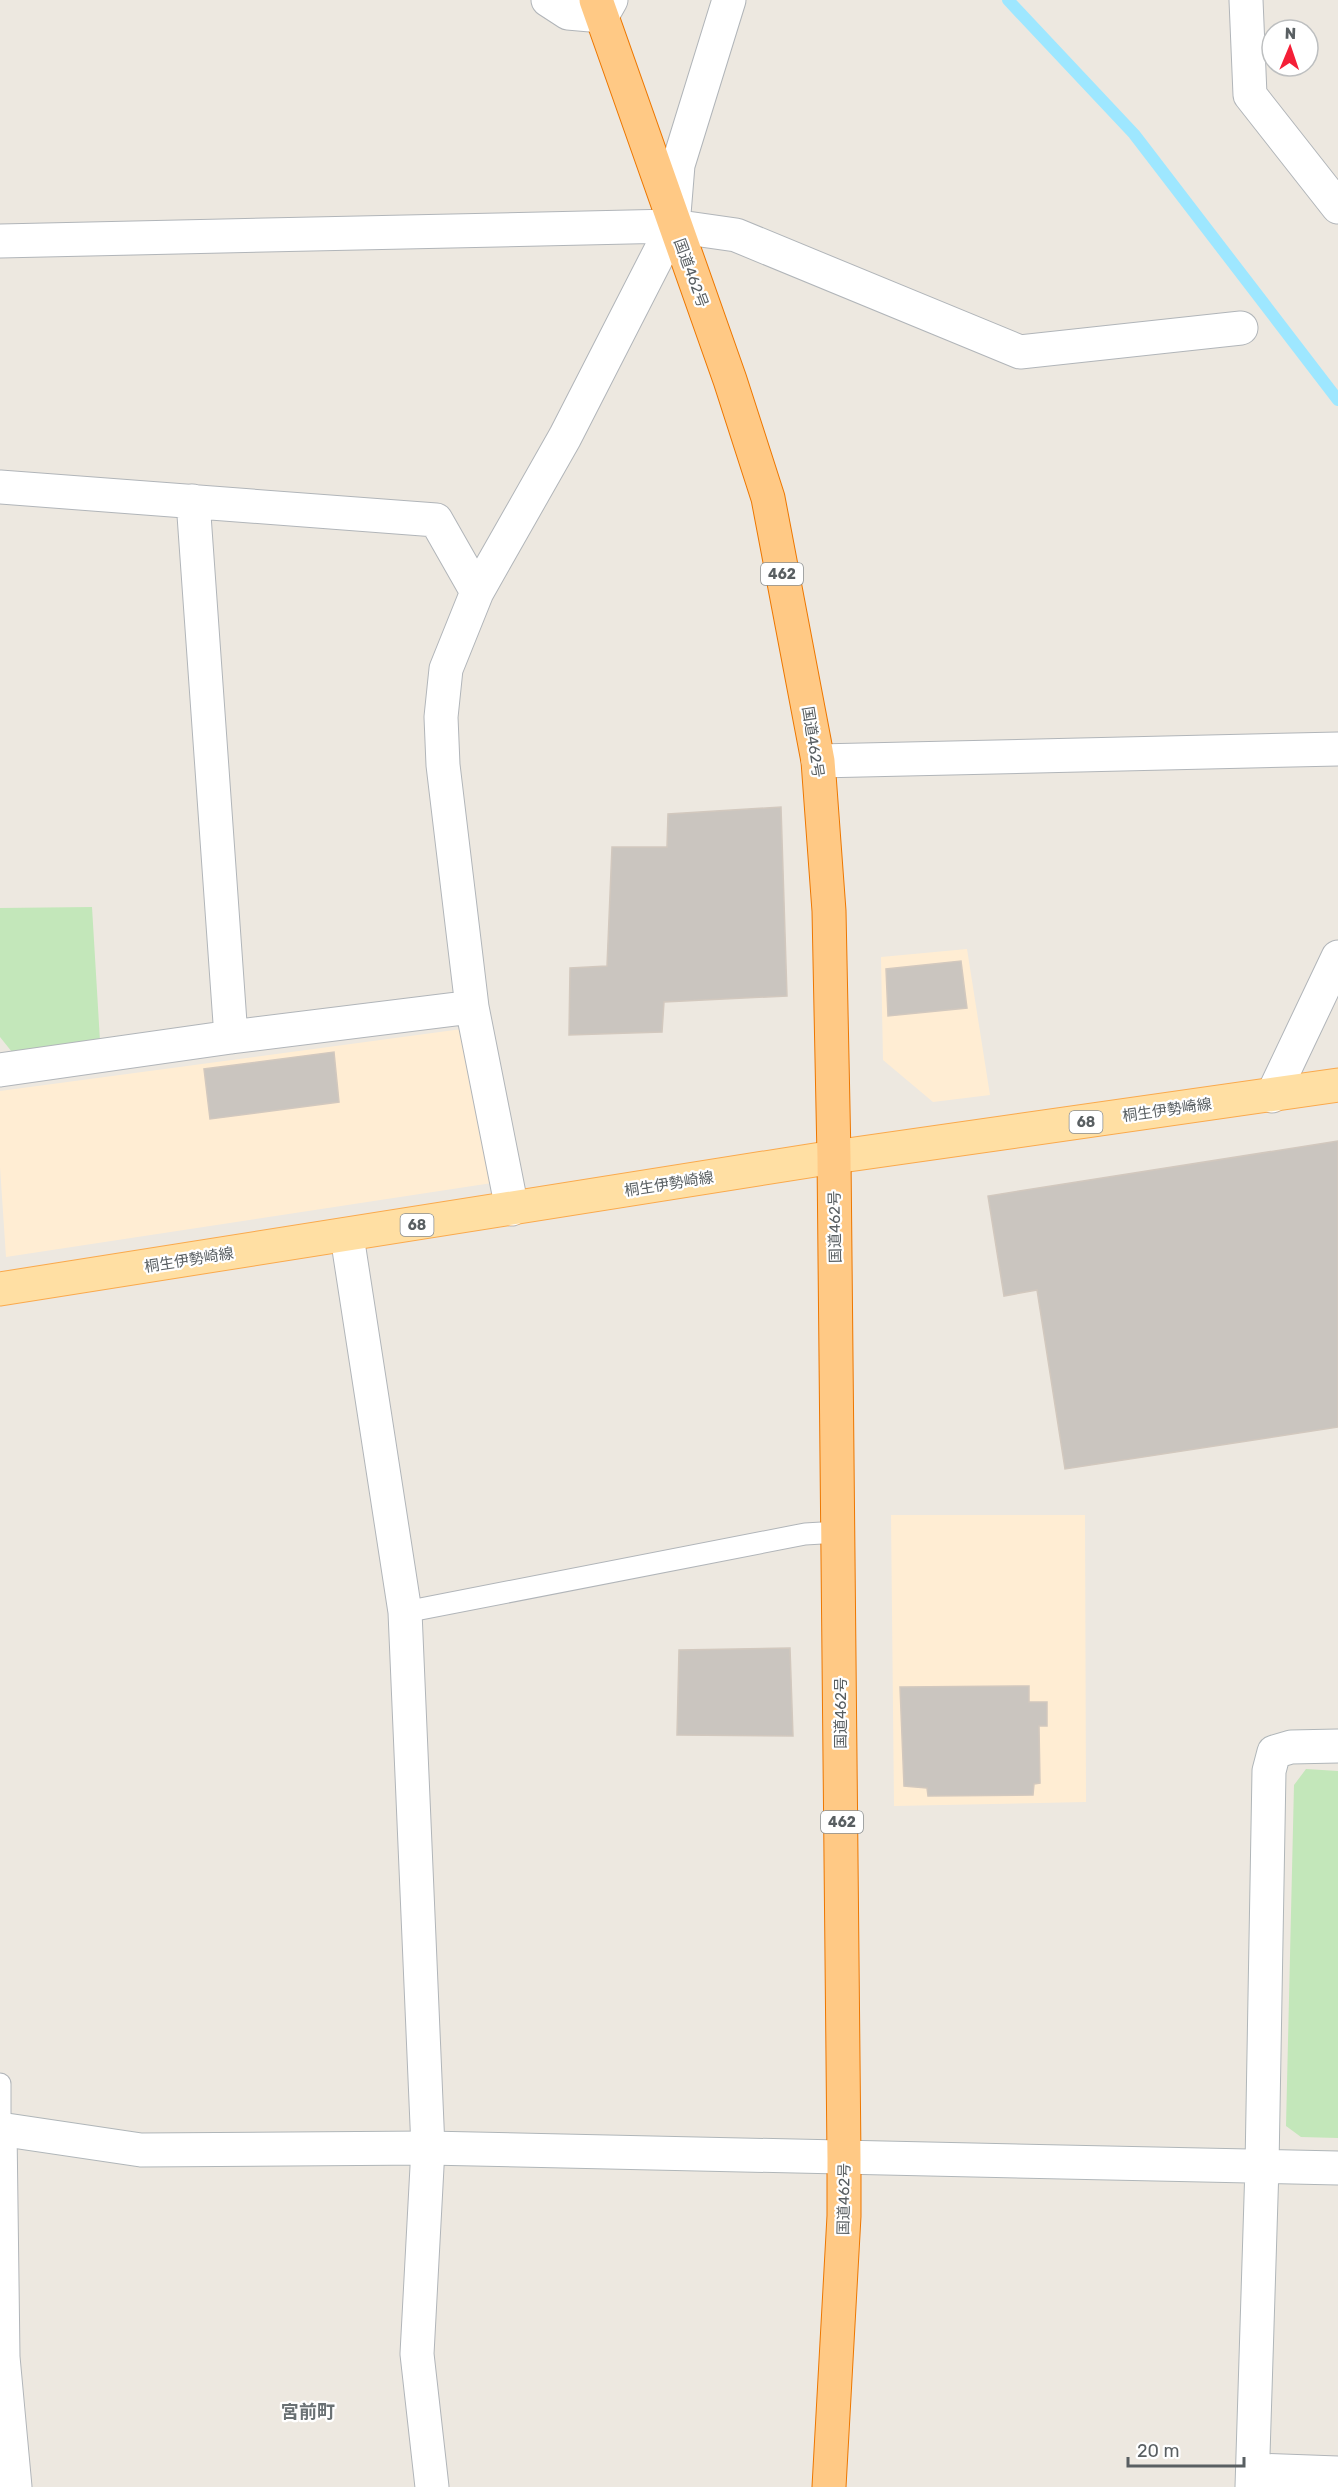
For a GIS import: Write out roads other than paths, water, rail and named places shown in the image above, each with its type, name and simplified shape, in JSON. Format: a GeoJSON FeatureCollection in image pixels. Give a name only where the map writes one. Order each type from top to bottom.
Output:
{"type":"FeatureCollection","features":[{"type":"Feature","properties":{"kind":"highway","name":"国道462号"},"geometry":{"type":"LineString","coordinates":[[603,5],[673,226],[730,380],[768,498],[818,761],[829,911],[834,1157],[844,2158],[844,2216],[830,2487]]}},
{"type":"Feature","properties":{"kind":"main road","name":"桐生伊勢崎線"},"geometry":{"type":"LineString","coordinates":[[0,1289],[347,1236],[834,1157],[1338,1085]]}},
{"type":"Feature","properties":{"kind":"street"},"geometry":{"type":"LineString","coordinates":[[548,0],[568,13],[603,5]]}},
{"type":"Feature","properties":{"kind":"street"},"geometry":{"type":"LineString","coordinates":[[512,1209],[472,1007],[443,765],[441,717],[446,669],[477,592],[565,437],[673,226],[678,165],[729,0]]}},
{"type":"Feature","properties":{"kind":"street"},"geometry":{"type":"LineString","coordinates":[[1246,0],[1251,95],[1338,207]]}},
{"type":"Feature","properties":{"kind":"street"},"geometry":{"type":"LineString","coordinates":[[0,241],[673,226],[736,235],[1020,352],[1241,328]]}},
{"type":"Feature","properties":{"kind":"street"},"geometry":{"type":"LineString","coordinates":[[0,487],[436,520],[477,592]]}},
{"type":"Feature","properties":{"kind":"street"},"geometry":{"type":"LineString","coordinates":[[194,501],[231,1037]]}},
{"type":"Feature","properties":{"kind":"street"},"geometry":{"type":"LineString","coordinates":[[818,761],[1338,749]]}},
{"type":"Feature","properties":{"kind":"street"},"geometry":{"type":"LineString","coordinates":[[1272,1096],[1338,957]]}},
{"type":"Feature","properties":{"kind":"street"},"geometry":{"type":"LineString","coordinates":[[0,1070],[231,1037],[472,1007]]}},
{"type":"Feature","properties":{"kind":"street"},"geometry":{"type":"LineString","coordinates":[[347,1236],[405,1612],[428,2148],[417,2354],[432,2487]]}},
{"type":"Feature","properties":{"kind":"street"},"geometry":{"type":"LineString","coordinates":[[1338,1746],[1291,1747],[1274,1752],[1269,1771],[1262,2166],[1252,2478],[1338,2473]]}},
{"type":"Feature","properties":{"kind":"street"},"geometry":{"type":"LineString","coordinates":[[15,2487],[3,2358],[0,2129],[141,2151],[428,2148],[1338,2168]]}},
{"type":"Feature","properties":{"kind":"lane"},"geometry":{"type":"LineString","coordinates":[[405,1612],[805,1534],[839,1532]]}},
{"type":"Feature","properties":{"kind":"lane"},"geometry":{"type":"LineString","coordinates":[[0,2084],[0,2129]]}},
{"type":"Feature","properties":{"kind":"waterway"},"geometry":{"type":"LineString","coordinates":[[1008,0],[1134,134],[1338,400]]}},
{"type":"Feature","properties":{"kind":"district","name":"宮前町"},"geometry":{"type":"Point","coordinates":[308,2412]}}]}
